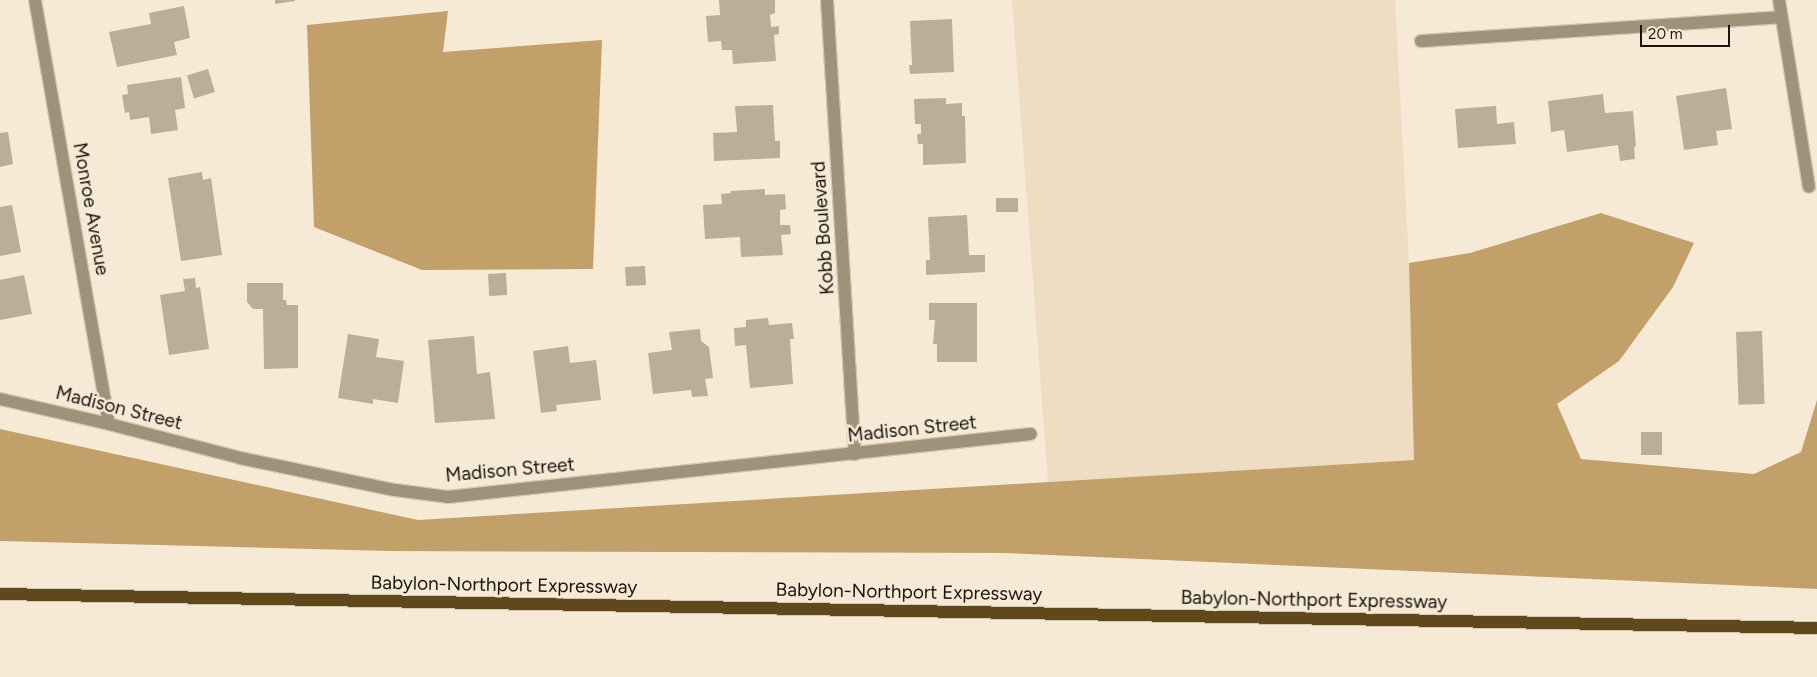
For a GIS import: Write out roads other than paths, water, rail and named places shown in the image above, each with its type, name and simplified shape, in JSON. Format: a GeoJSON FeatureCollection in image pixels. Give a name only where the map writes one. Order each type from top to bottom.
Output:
{"type":"FeatureCollection","features":[{"type":"Feature","properties":{"kind":"main road","name":"Babylon-Northport Expressway"},"geometry":{"type":"LineString","coordinates":[[0,594],[1817,628]]}},
{"type":"Feature","properties":{"kind":"street","name":"Monroe Avenue"},"geometry":{"type":"LineString","coordinates":[[35,0],[109,424]]}},
{"type":"Feature","properties":{"kind":"street","name":"Kobb Boulevard"},"geometry":{"type":"LineString","coordinates":[[827,0],[856,454]]}},
{"type":"Feature","properties":{"kind":"street"},"geometry":{"type":"LineString","coordinates":[[1779,0],[1809,187]]}},
{"type":"Feature","properties":{"kind":"street"},"geometry":{"type":"LineString","coordinates":[[1421,41],[1781,17]]}},
{"type":"Feature","properties":{"kind":"street","name":"Madison Street"},"geometry":{"type":"LineString","coordinates":[[0,399],[109,424],[240,458],[395,490],[448,497],[1031,434]]}}]}
